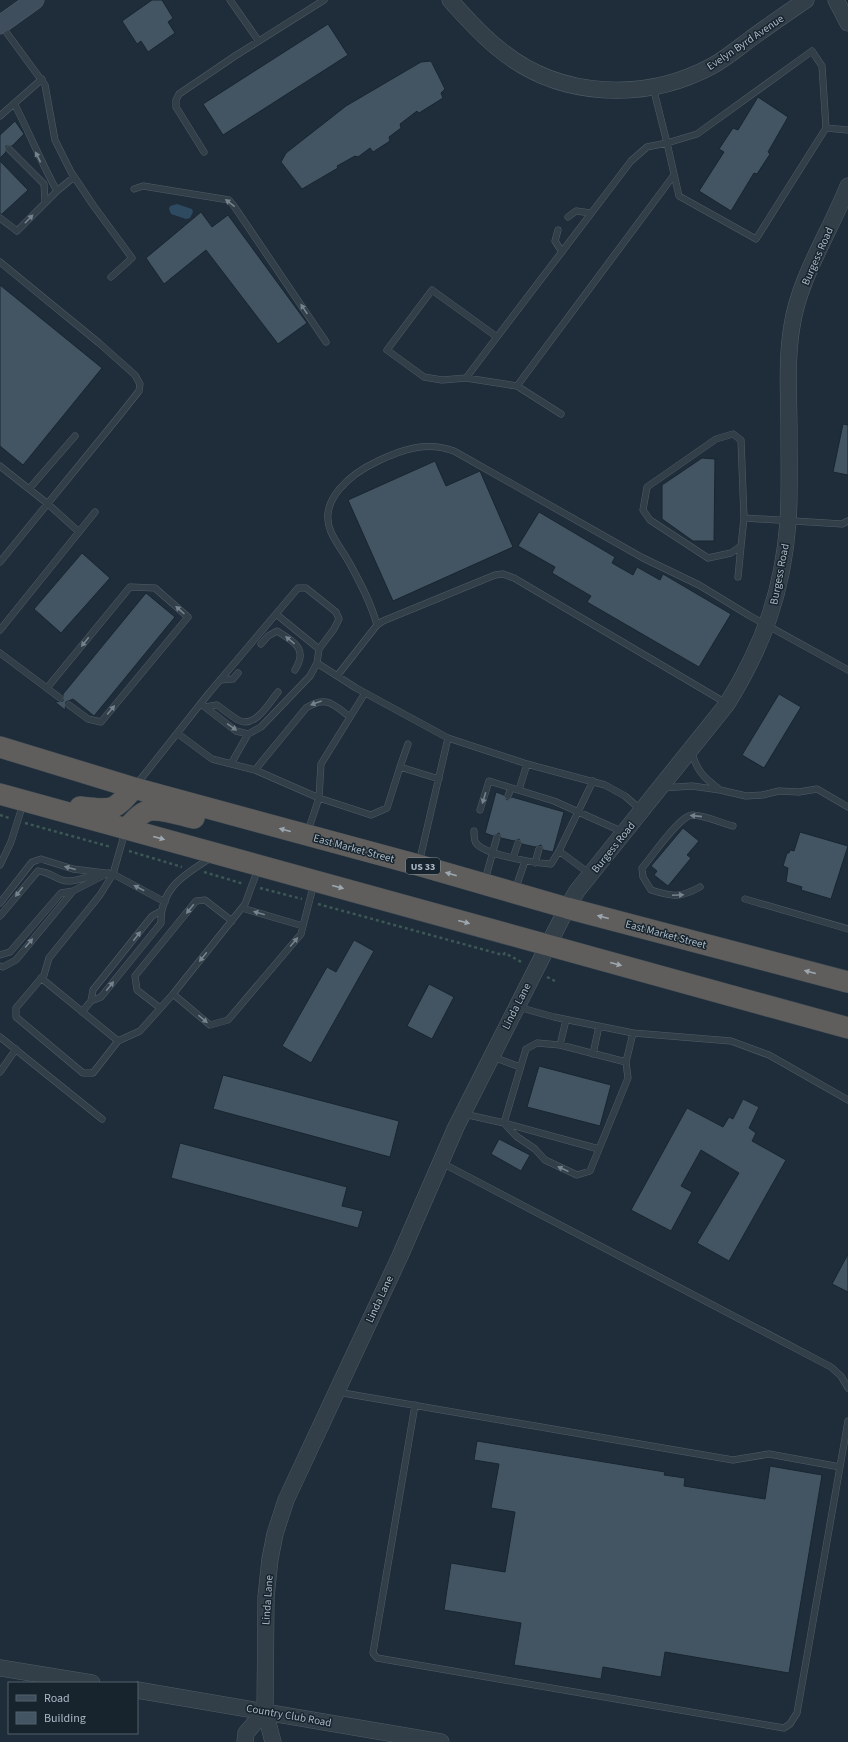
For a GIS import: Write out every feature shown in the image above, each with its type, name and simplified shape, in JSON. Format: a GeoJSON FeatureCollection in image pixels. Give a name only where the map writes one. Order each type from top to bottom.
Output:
{"type":"FeatureCollection","features":[{"type":"Feature","properties":{"kind":"highway","name":"East Market Street"},"geometry":{"type":"LineString","coordinates":[[0,747],[134,788],[418,865],[567,908],[848,982]]}},
{"type":"Feature","properties":{"kind":"highway"},"geometry":{"type":"LineString","coordinates":[[24,801],[106,809],[117,806],[134,788]]}},
{"type":"Feature","properties":{"kind":"highway"},"geometry":{"type":"LineString","coordinates":[[0,794],[848,1028]]}},
{"type":"Feature","properties":{"kind":"highway"},"geometry":{"type":"LineString","coordinates":[[126,829],[139,816],[150,810],[177,814],[205,821],[229,814]]}},
{"type":"Feature","properties":{"kind":"main road"},"geometry":{"type":"LineString","coordinates":[[0,25],[35,0]]}},
{"type":"Feature","properties":{"kind":"street","name":"Evelyn Byrd Avenue"},"geometry":{"type":"LineString","coordinates":[[450,0],[481,34],[499,50],[541,75],[569,84],[593,89],[622,91],[653,87],[680,80],[716,63],[806,0]]}},
{"type":"Feature","properties":{"kind":"street"},"geometry":{"type":"LineString","coordinates":[[836,0],[848,23]]}},
{"type":"Feature","properties":{"kind":"street","name":"Burgess Road"},"geometry":{"type":"LineString","coordinates":[[567,908],[590,875],[692,750],[727,704],[745,675],[767,626],[781,576],[788,522],[789,353],[792,325],[804,286],[848,186]]}},
{"type":"Feature","properties":{"kind":"street","name":"Linda Lane"},"geometry":{"type":"LineString","coordinates":[[273,1742],[265,1711],[266,1598],[270,1559],[275,1534],[286,1500],[400,1256],[463,1114],[516,1006],[567,908]]}},
{"type":"Feature","properties":{"kind":"street"},"geometry":{"type":"LineString","coordinates":[[0,1668],[86,1682]]}},
{"type":"Feature","properties":{"kind":"street","name":"Country Club Road"},"geometry":{"type":"LineString","coordinates":[[138,1690],[441,1742]]}},
{"type":"Feature","properties":{"kind":"street"},"geometry":{"type":"LineString","coordinates":[[245,1742],[246,1733],[265,1711]]}},
{"type":"Feature","properties":{"kind":"lane"},"geometry":{"type":"LineString","coordinates":[[230,0],[258,40]]}},
{"type":"Feature","properties":{"kind":"lane"},"geometry":{"type":"LineString","coordinates":[[204,152],[176,107],[176,97],[258,40],[324,0]]}},
{"type":"Feature","properties":{"kind":"lane"},"geometry":{"type":"LineString","coordinates":[[0,25],[42,80],[48,95],[51,125],[56,140],[74,177],[132,258],[112,278]]}},
{"type":"Feature","properties":{"kind":"lane"},"geometry":{"type":"LineString","coordinates":[[466,378],[631,161],[647,147],[668,143],[697,134],[812,51],[822,66],[826,128],[756,239],[679,196],[668,143],[653,87]]}},
{"type":"Feature","properties":{"kind":"lane"},"geometry":{"type":"LineString","coordinates":[[0,116],[42,80]]}},
{"type":"Feature","properties":{"kind":"lane"},"geometry":{"type":"LineString","coordinates":[[14,103],[27,128],[40,161],[57,191]]}},
{"type":"Feature","properties":{"kind":"lane"},"geometry":{"type":"LineString","coordinates":[[826,128],[848,130]]}},
{"type":"Feature","properties":{"kind":"lane"},"geometry":{"type":"LineString","coordinates":[[9,149],[44,184],[45,202]]}},
{"type":"Feature","properties":{"kind":"lane"},"geometry":{"type":"LineString","coordinates":[[517,386],[674,175]]}},
{"type":"Feature","properties":{"kind":"lane"},"geometry":{"type":"LineString","coordinates":[[0,218],[17,231],[45,202],[74,177]]}},
{"type":"Feature","properties":{"kind":"lane"},"geometry":{"type":"LineString","coordinates":[[134,189],[143,186],[229,200],[326,342]]}},
{"type":"Feature","properties":{"kind":"lane"},"geometry":{"type":"LineString","coordinates":[[568,217],[576,212],[591,213]]}},
{"type":"Feature","properties":{"kind":"lane"},"geometry":{"type":"LineString","coordinates":[[558,230],[554,241],[562,252]]}},
{"type":"Feature","properties":{"kind":"lane"},"geometry":{"type":"LineString","coordinates":[[0,262],[99,343],[135,375],[140,384],[139,391],[0,562]]}},
{"type":"Feature","properties":{"kind":"lane"},"geometry":{"type":"LineString","coordinates":[[497,337],[432,290],[387,350],[424,377],[442,380],[466,378],[517,386],[561,414]]}},
{"type":"Feature","properties":{"kind":"lane"},"geometry":{"type":"LineString","coordinates":[[738,577],[744,518],[741,440],[733,434],[716,439],[647,487],[644,510],[650,520],[708,558],[731,553],[741,546]]}},
{"type":"Feature","properties":{"kind":"lane"},"geometry":{"type":"LineString","coordinates":[[29,489],[75,436]]}},
{"type":"Feature","properties":{"kind":"lane"},"geometry":{"type":"LineString","coordinates":[[377,625],[363,587],[331,532],[329,515],[330,505],[334,496],[350,478],[364,468],[401,451],[427,446],[454,451],[643,558],[699,585],[767,626],[848,670]]}},
{"type":"Feature","properties":{"kind":"lane"},"geometry":{"type":"LineString","coordinates":[[0,466],[48,504],[79,532]]}},
{"type":"Feature","properties":{"kind":"lane"},"geometry":{"type":"LineString","coordinates":[[0,630],[95,512]]}},
{"type":"Feature","properties":{"kind":"lane"},"geometry":{"type":"LineString","coordinates":[[744,518],[788,522],[842,524],[848,521]]}},
{"type":"Feature","properties":{"kind":"lane"},"geometry":{"type":"LineString","coordinates":[[337,676],[377,625],[494,575],[509,575],[727,704]]}},
{"type":"Feature","properties":{"kind":"lane"},"geometry":{"type":"LineString","coordinates":[[47,688],[130,587],[155,588],[188,617],[101,722],[88,719],[69,704]]}},
{"type":"Feature","properties":{"kind":"lane"},"geometry":{"type":"LineString","coordinates":[[134,788],[177,733],[203,705],[220,680],[298,588],[306,588],[336,612],[339,619],[318,649],[317,664],[310,676],[262,727],[248,734],[231,764]]}},
{"type":"Feature","properties":{"kind":"lane"},"geometry":{"type":"LineString","coordinates":[[276,614],[318,649]]}},
{"type":"Feature","properties":{"kind":"lane"},"geometry":{"type":"LineString","coordinates":[[261,644],[268,636],[277,631],[288,638],[298,647],[302,654],[301,661],[295,670]]}},
{"type":"Feature","properties":{"kind":"lane"},"geometry":{"type":"LineString","coordinates":[[0,653],[60,698]]}},
{"type":"Feature","properties":{"kind":"lane"},"geometry":{"type":"LineString","coordinates":[[317,664],[365,693],[448,738],[527,764],[593,781],[620,792],[642,811]]}},
{"type":"Feature","properties":{"kind":"lane"},"geometry":{"type":"LineString","coordinates":[[220,680],[233,679],[238,673]]}},
{"type":"Feature","properties":{"kind":"lane"},"geometry":{"type":"LineString","coordinates":[[203,705],[217,705],[239,721],[250,721],[260,715],[278,692]]}},
{"type":"Feature","properties":{"kind":"lane"},"geometry":{"type":"LineString","coordinates":[[306,835],[319,798],[321,764],[365,693]]}},
{"type":"Feature","properties":{"kind":"lane"},"geometry":{"type":"LineString","coordinates":[[255,770],[306,708],[317,702],[330,702],[350,717]]}},
{"type":"Feature","properties":{"kind":"lane"},"geometry":{"type":"LineString","coordinates":[[203,705],[236,731],[248,734]]}},
{"type":"Feature","properties":{"kind":"lane"},"geometry":{"type":"LineString","coordinates":[[177,733],[212,759],[255,770],[319,798],[372,816],[387,808],[408,744]]}},
{"type":"Feature","properties":{"kind":"lane"},"geometry":{"type":"LineString","coordinates":[[418,865],[448,738]]}},
{"type":"Feature","properties":{"kind":"lane"},"geometry":{"type":"LineString","coordinates":[[692,750],[698,770],[705,779],[720,790]]}},
{"type":"Feature","properties":{"kind":"lane"},"geometry":{"type":"LineString","coordinates":[[519,790],[527,764]]}},
{"type":"Feature","properties":{"kind":"lane"},"geometry":{"type":"LineString","coordinates":[[400,767],[439,779]]}},
{"type":"Feature","properties":{"kind":"lane"},"geometry":{"type":"LineString","coordinates":[[480,810],[489,781],[554,801],[625,832]]}},
{"type":"Feature","properties":{"kind":"lane"},"geometry":{"type":"LineString","coordinates":[[474,831],[475,842],[479,846],[493,852],[525,861],[551,864],[559,851],[593,781]]}},
{"type":"Feature","properties":{"kind":"lane"},"geometry":{"type":"LineString","coordinates":[[661,788],[692,786],[746,796],[762,795],[779,791],[799,792],[817,789],[848,807]]}},
{"type":"Feature","properties":{"kind":"lane"},"geometry":{"type":"LineString","coordinates":[[508,796],[511,788]]}},
{"type":"Feature","properties":{"kind":"lane"},"geometry":{"type":"LineString","coordinates":[[531,802],[533,795]]}},
{"type":"Feature","properties":{"kind":"lane"},"geometry":{"type":"LineString","coordinates":[[0,865],[11,842],[24,801]]}},
{"type":"Feature","properties":{"kind":"lane"},"geometry":{"type":"LineString","coordinates":[[552,808],[554,801]]}},
{"type":"Feature","properties":{"kind":"lane"},"geometry":{"type":"LineString","coordinates":[[700,887],[687,894],[677,896],[651,890],[643,877],[642,868],[681,821],[690,815],[700,816],[733,826]]}},
{"type":"Feature","properties":{"kind":"lane"},"geometry":{"type":"LineString","coordinates":[[126,829],[111,874],[100,895],[49,958],[41,978],[16,1008],[16,1017],[83,1073],[92,1072],[118,1041],[140,1031],[173,994],[245,904],[260,866]]}},
{"type":"Feature","properties":{"kind":"lane"},"geometry":{"type":"LineString","coordinates":[[484,884],[497,837]]}},
{"type":"Feature","properties":{"kind":"lane"},"geometry":{"type":"LineString","coordinates":[[513,858],[518,843]]}},
{"type":"Feature","properties":{"kind":"lane"},"geometry":{"type":"LineString","coordinates":[[535,863],[539,848]]}},
{"type":"Feature","properties":{"kind":"lane"},"geometry":{"type":"LineString","coordinates":[[559,851],[590,875]]}},
{"type":"Feature","properties":{"kind":"lane"},"geometry":{"type":"LineString","coordinates":[[82,1012],[91,1002],[101,997],[161,923],[161,910],[175,882],[216,854]]}},
{"type":"Feature","properties":{"kind":"lane"},"geometry":{"type":"LineString","coordinates":[[0,903],[32,862],[41,859],[73,869],[111,874],[165,902]]}},
{"type":"Feature","properties":{"kind":"lane"},"geometry":{"type":"LineString","coordinates":[[514,892],[525,861]]}},
{"type":"Feature","properties":{"kind":"lane"},"geometry":{"type":"LineString","coordinates":[[0,916],[38,871],[45,872],[64,881],[84,878],[101,872]]}},
{"type":"Feature","properties":{"kind":"lane"},"geometry":{"type":"LineString","coordinates":[[0,955],[10,952],[61,894],[73,891],[111,874]]}},
{"type":"Feature","properties":{"kind":"lane"},"geometry":{"type":"LineString","coordinates":[[173,994],[210,1025],[228,1020],[301,934],[315,881]]}},
{"type":"Feature","properties":{"kind":"lane"},"geometry":{"type":"LineString","coordinates":[[0,966],[3,967],[16,960],[73,891]]}},
{"type":"Feature","properties":{"kind":"lane"},"geometry":{"type":"LineString","coordinates":[[745,899],[848,929]]}},
{"type":"Feature","properties":{"kind":"lane"},"geometry":{"type":"LineString","coordinates":[[160,1008],[137,990],[134,976],[196,901],[205,900],[232,921]]}},
{"type":"Feature","properties":{"kind":"lane"},"geometry":{"type":"LineString","coordinates":[[242,908],[303,926]]}},
{"type":"Feature","properties":{"kind":"lane"},"geometry":{"type":"LineString","coordinates":[[91,1002],[93,990],[152,916],[161,910]]}},
{"type":"Feature","properties":{"kind":"lane"},"geometry":{"type":"LineString","coordinates":[[41,978],[118,1041]]}},
{"type":"Feature","properties":{"kind":"lane"},"geometry":{"type":"LineString","coordinates":[[516,1006],[566,1020],[633,1032],[704,1038],[742,1044],[784,1062],[848,1100]]}},
{"type":"Feature","properties":{"kind":"lane"},"geometry":{"type":"LineString","coordinates":[[560,1046],[566,1020]]}},
{"type":"Feature","properties":{"kind":"lane"},"geometry":{"type":"LineString","coordinates":[[593,1054],[599,1026]]}},
{"type":"Feature","properties":{"kind":"lane"},"geometry":{"type":"LineString","coordinates":[[504,1123],[516,1136],[535,1149],[545,1160],[577,1175],[590,1171],[628,1078],[626,1062],[633,1032]]}},
{"type":"Feature","properties":{"kind":"lane"},"geometry":{"type":"LineString","coordinates":[[0,1037],[102,1119]]}},
{"type":"Feature","properties":{"kind":"lane"},"geometry":{"type":"LineString","coordinates":[[504,1123],[526,1049],[537,1043],[560,1046],[626,1062]]}},
{"type":"Feature","properties":{"kind":"lane"},"geometry":{"type":"LineString","coordinates":[[0,1072],[16,1049]]}},
{"type":"Feature","properties":{"kind":"lane"},"geometry":{"type":"LineString","coordinates":[[491,1056],[520,1067]]}},
{"type":"Feature","properties":{"kind":"lane"},"geometry":{"type":"LineString","coordinates":[[463,1114],[504,1123],[599,1149]]}},
{"type":"Feature","properties":{"kind":"lane"},"geometry":{"type":"LineString","coordinates":[[441,1162],[831,1367],[841,1376],[848,1388]]}},
{"type":"Feature","properties":{"kind":"lane"},"geometry":{"type":"LineString","coordinates":[[336,1392],[733,1460],[769,1454],[840,1468]]}},
{"type":"Feature","properties":{"kind":"lane"},"geometry":{"type":"LineString","coordinates":[[415,1406],[373,1653],[377,1658],[784,1728],[790,1724],[797,1713],[848,1421]]}},
{"type":"Feature","properties":{"kind":"path"},"geometry":{"type":"LineString","coordinates":[[0,815],[9,818]]}},
{"type":"Feature","properties":{"kind":"path"},"geometry":{"type":"LineString","coordinates":[[28,824],[103,844]]}},
{"type":"Feature","properties":{"kind":"path"},"geometry":{"type":"LineString","coordinates":[[138,854],[185,868]]}},
{"type":"Feature","properties":{"kind":"path"},"geometry":{"type":"LineString","coordinates":[[203,872],[243,883]]}},
{"type":"Feature","properties":{"kind":"path"},"geometry":{"type":"LineString","coordinates":[[263,888],[298,898]]}},
{"type":"Feature","properties":{"kind":"path"},"geometry":{"type":"LineString","coordinates":[[320,904],[503,955],[505,953]]}},
{"type":"Feature","properties":{"kind":"water"},"geometry":{"type":"Polygon","coordinates":[[[177,204],[192,209],[193,212],[190,218],[186,219],[171,214],[169,209],[170,206],[177,204]]]}},
{"type":"Feature","properties":{"kind":"building"},"geometry":{"type":"Polygon","coordinates":[[[152,0],[162,0],[173,18],[168,22],[175,33],[148,52],[141,41],[137,44],[122,21],[152,0]]]}},
{"type":"Feature","properties":{"kind":"building"},"geometry":{"type":"Polygon","coordinates":[[[328,24],[348,55],[223,135],[203,104],[328,24]]]}},
{"type":"Feature","properties":{"kind":"building"},"geometry":{"type":"Polygon","coordinates":[[[431,61],[445,89],[441,93],[443,98],[419,113],[417,111],[400,124],[401,128],[389,137],[390,141],[373,152],[370,148],[358,157],[355,156],[337,166],[338,168],[302,189],[281,162],[286,153],[346,106],[421,62],[431,61]]]}},
{"type":"Feature","properties":{"kind":"building"},"geometry":{"type":"Polygon","coordinates":[[[758,97],[788,117],[768,152],[770,154],[757,174],[754,173],[731,211],[699,191],[724,152],[719,149],[733,128],[738,130],[758,97]]]}},
{"type":"Feature","properties":{"kind":"building"},"geometry":{"type":"Polygon","coordinates":[[[15,121],[24,134],[12,146],[6,146],[6,152],[0,158],[0,135],[15,121]]]}},
{"type":"Feature","properties":{"kind":"building"},"geometry":{"type":"Polygon","coordinates":[[[0,161],[28,190],[2,214],[0,214],[0,161]]]}},
{"type":"Feature","properties":{"kind":"building"},"geometry":{"type":"Polygon","coordinates":[[[201,212],[212,227],[228,215],[307,323],[278,344],[206,250],[164,284],[146,258],[201,212]]]}},
{"type":"Feature","properties":{"kind":"building"},"geometry":{"type":"Polygon","coordinates":[[[0,285],[102,368],[23,465],[0,446],[0,285]]]}},
{"type":"Feature","properties":{"kind":"building"},"geometry":{"type":"Polygon","coordinates":[[[843,424],[848,425],[848,475],[833,472],[843,424]]]}},
{"type":"Feature","properties":{"kind":"building"},"geometry":{"type":"Polygon","coordinates":[[[702,458],[715,459],[714,541],[693,541],[662,519],[662,485],[702,458]]]}},
{"type":"Feature","properties":{"kind":"building"},"geometry":{"type":"Polygon","coordinates":[[[435,461],[446,486],[480,471],[513,547],[393,601],[348,500],[435,461]]]}},
{"type":"Feature","properties":{"kind":"building"},"geometry":{"type":"Polygon","coordinates":[[[539,512],[615,557],[612,563],[633,575],[637,567],[660,580],[663,574],[731,614],[699,667],[587,602],[591,596],[552,573],[555,567],[518,546],[539,512]]]}},
{"type":"Feature","properties":{"kind":"building"},"geometry":{"type":"Polygon","coordinates":[[[82,553],[110,578],[61,633],[34,609],[82,553]]]}},
{"type":"Feature","properties":{"kind":"building"},"geometry":{"type":"Polygon","coordinates":[[[146,593],[175,617],[94,716],[73,699],[66,702],[65,710],[55,702],[63,701],[63,694],[146,593]]]}},
{"type":"Feature","properties":{"kind":"building"},"geometry":{"type":"Polygon","coordinates":[[[779,694],[801,707],[764,768],[742,755],[779,694]]]}},
{"type":"Feature","properties":{"kind":"building"},"geometry":{"type":"Polygon","coordinates":[[[496,792],[504,795],[507,800],[512,797],[564,812],[553,852],[543,850],[541,845],[535,847],[522,844],[519,839],[514,841],[501,838],[499,833],[493,836],[485,833],[496,792]]]}},
{"type":"Feature","properties":{"kind":"building"},"geometry":{"type":"Polygon","coordinates":[[[683,828],[699,841],[687,855],[691,858],[668,886],[654,875],[657,871],[651,866],[683,828]]]}},
{"type":"Feature","properties":{"kind":"building"},"geometry":{"type":"Polygon","coordinates":[[[800,832],[848,846],[831,899],[801,890],[802,887],[786,882],[788,868],[783,866],[787,853],[789,853],[790,850],[794,851],[800,832]]]}},
{"type":"Feature","properties":{"kind":"building"},"geometry":{"type":"Polygon","coordinates":[[[354,940],[374,951],[311,1063],[282,1046],[327,967],[336,972],[354,940]]]}},
{"type":"Feature","properties":{"kind":"building"},"geometry":{"type":"Polygon","coordinates":[[[429,984],[454,997],[432,1039],[407,1026],[429,984]]]}},
{"type":"Feature","properties":{"kind":"building"},"geometry":{"type":"Polygon","coordinates":[[[539,1066],[611,1085],[600,1126],[527,1107],[539,1066]]]}},
{"type":"Feature","properties":{"kind":"building"},"geometry":{"type":"Polygon","coordinates":[[[223,1075],[399,1121],[390,1157],[213,1109],[223,1075]]]}},
{"type":"Feature","properties":{"kind":"building"},"geometry":{"type":"Polygon","coordinates":[[[743,1099],[759,1107],[749,1128],[756,1133],[752,1141],[786,1160],[729,1261],[697,1243],[739,1173],[701,1150],[681,1186],[692,1192],[671,1231],[631,1210],[687,1108],[723,1127],[729,1117],[733,1119],[743,1099]]]}},
{"type":"Feature","properties":{"kind":"building"},"geometry":{"type":"Polygon","coordinates":[[[499,1139],[530,1155],[521,1171],[491,1154],[499,1139]]]}},
{"type":"Feature","properties":{"kind":"building"},"geometry":{"type":"Polygon","coordinates":[[[180,1143],[347,1187],[342,1206],[363,1211],[358,1228],[171,1178],[180,1143]]]}},
{"type":"Feature","properties":{"kind":"building"},"geometry":{"type":"Polygon","coordinates":[[[848,1254],[848,1292],[832,1284],[848,1254]]]}},
{"type":"Feature","properties":{"kind":"building"},"geometry":{"type":"Polygon","coordinates":[[[477,1441],[665,1472],[664,1475],[685,1478],[684,1486],[765,1499],[770,1466],[822,1475],[789,1673],[665,1652],[661,1677],[603,1667],[601,1679],[514,1665],[521,1623],[444,1610],[451,1563],[505,1572],[515,1512],[491,1508],[499,1464],[474,1460],[477,1441]]]}}]}
